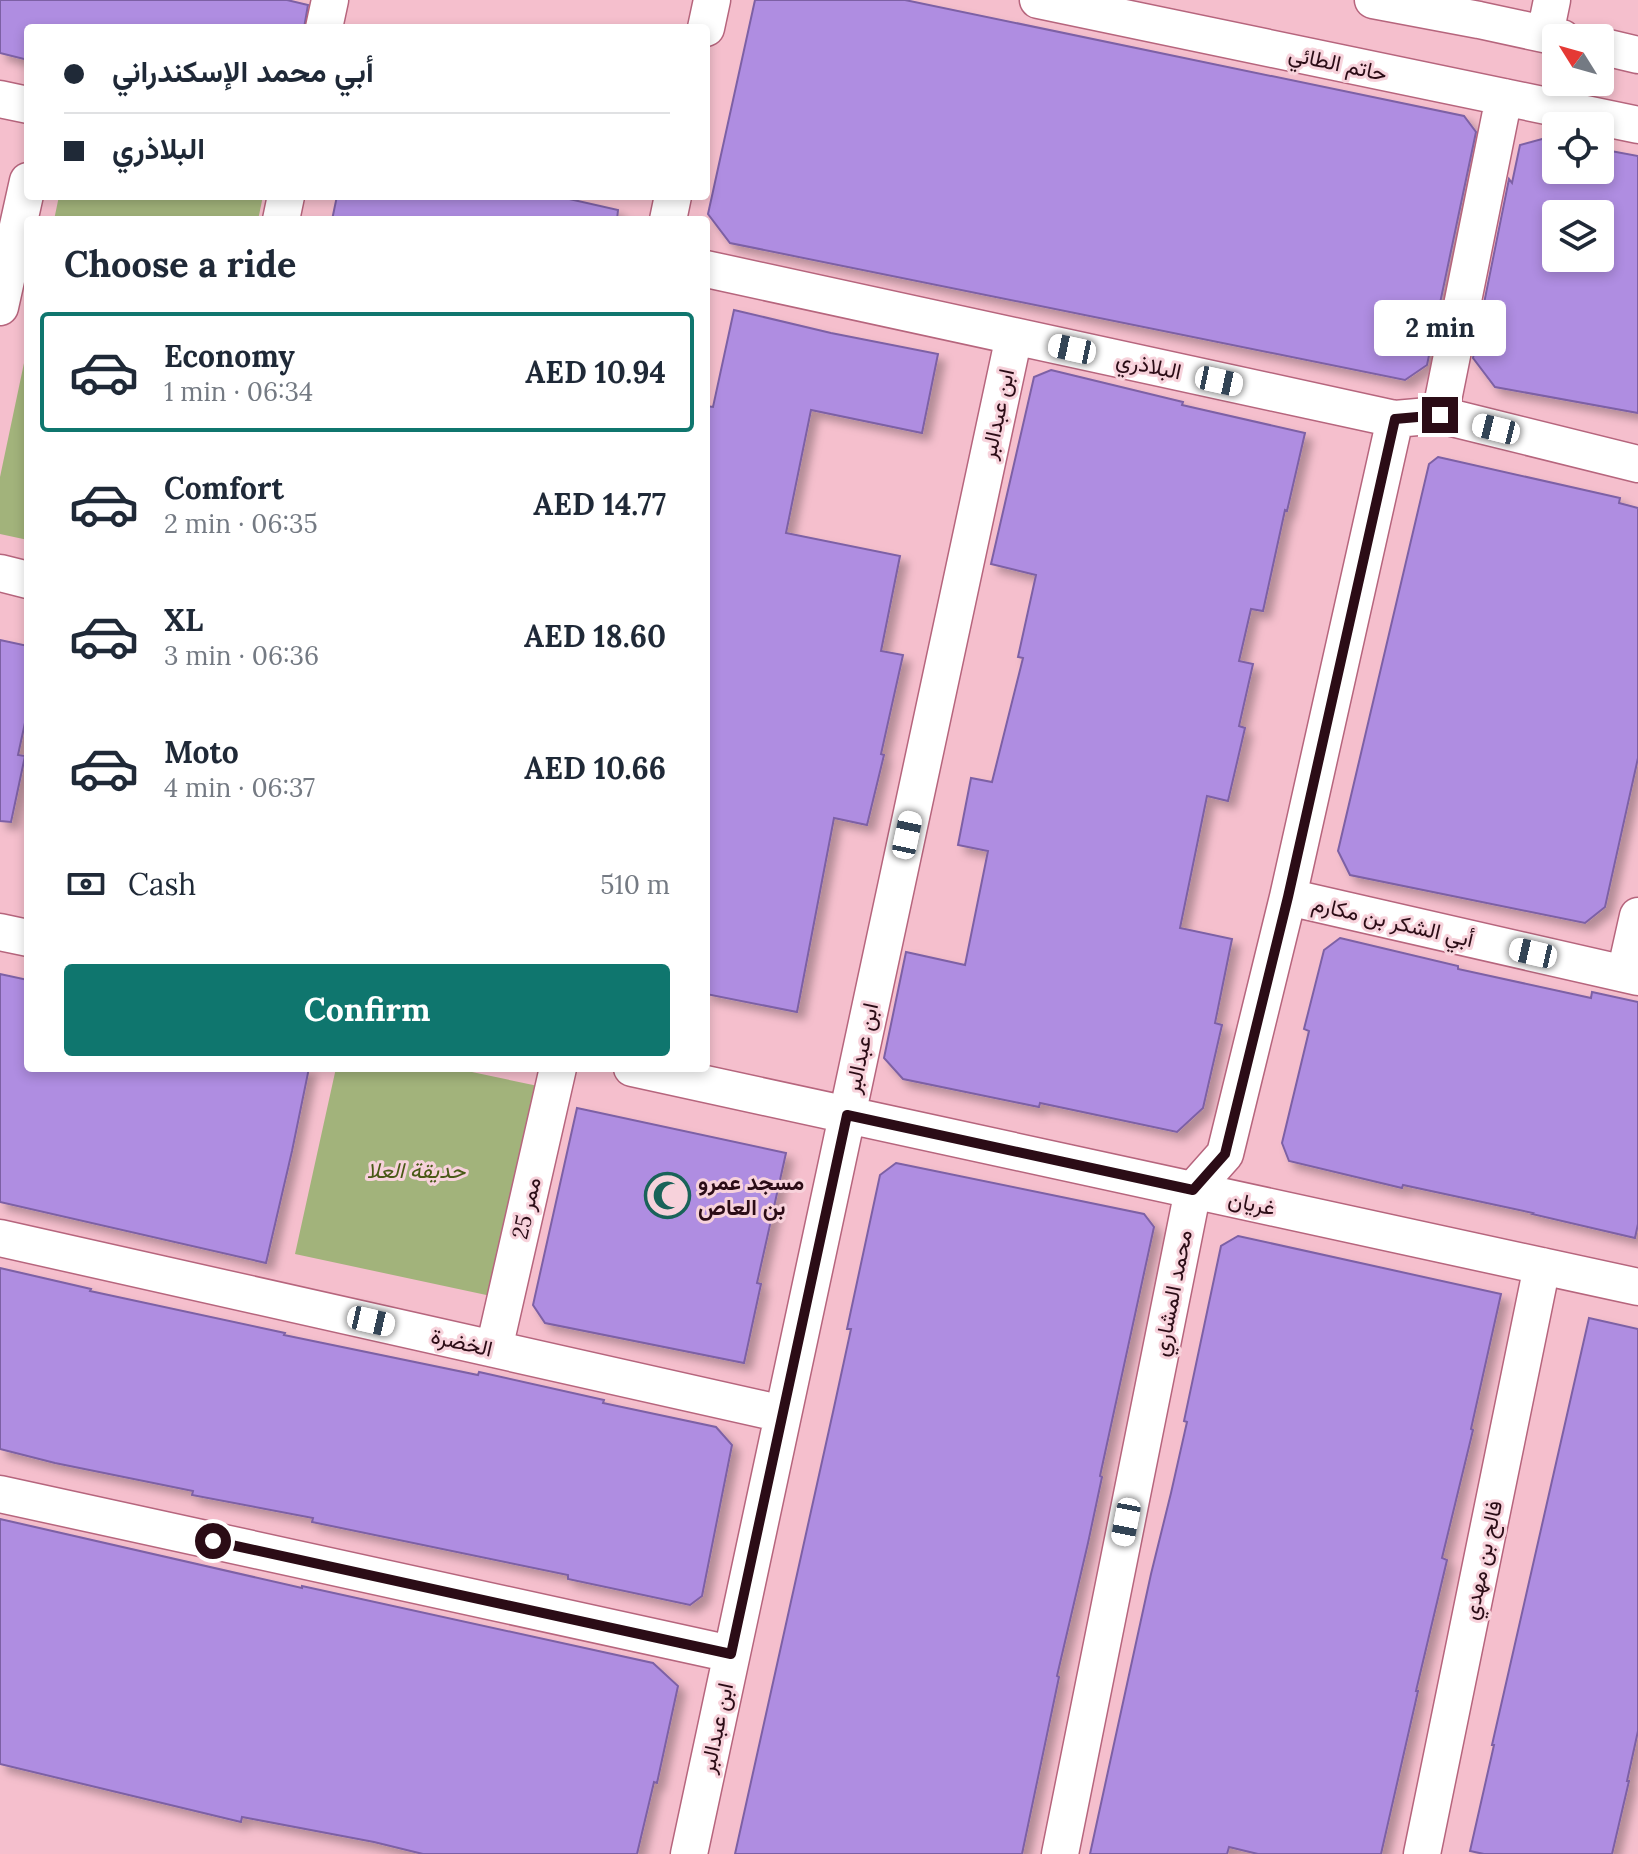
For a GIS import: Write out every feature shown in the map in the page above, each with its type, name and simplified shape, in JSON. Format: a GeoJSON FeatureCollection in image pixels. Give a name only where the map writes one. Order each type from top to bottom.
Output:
{"type":"FeatureCollection","features":[{"type":"Feature","properties":{"kind":"street"},"geometry":{"type":"LineString","coordinates":[[325,24],[330,0]]}},
{"type":"Feature","properties":{"kind":"street"},"geometry":{"type":"LineString","coordinates":[[707,24],[712,0]]}},
{"type":"Feature","properties":{"kind":"street","name":"حاتم الطائي"},"geometry":{"type":"LineString","coordinates":[[1038,0],[1638,125]]}},
{"type":"Feature","properties":{"kind":"street"},"geometry":{"type":"LineString","coordinates":[[1373,0],[1482,10],[1553,24]]}},
{"type":"Feature","properties":{"kind":"street"},"geometry":{"type":"LineString","coordinates":[[1614,49],[1638,55]]}},
{"type":"Feature","properties":{"kind":"street"},"geometry":{"type":"LineString","coordinates":[[1440,415],[1504,97]]}},
{"type":"Feature","properties":{"kind":"street"},"geometry":{"type":"LineString","coordinates":[[0,99],[24,104]]}},
{"type":"Feature","properties":{"kind":"street"},"geometry":{"type":"LineString","coordinates":[[0,307],[24,199]]}},
{"type":"Feature","properties":{"kind":"street","name":"البلاذري"},"geometry":{"type":"LineString","coordinates":[[710,270],[1395,419],[1440,415],[1638,464]]}},
{"type":"Feature","properties":{"kind":"street","name":"ابن عبدالبر"},"geometry":{"type":"LineString","coordinates":[[689,1854],[1014,336]]}},
{"type":"Feature","properties":{"kind":"street"},"geometry":{"type":"LineString","coordinates":[[1193,1190],[1225,1154],[1288,897],[1395,419]]}},
{"type":"Feature","properties":{"kind":"street"},"geometry":{"type":"LineString","coordinates":[[0,573],[24,579]]}},
{"type":"Feature","properties":{"kind":"street","name":"أبي الشكر بن مكارم"},"geometry":{"type":"LineString","coordinates":[[1288,897],[1632,976]]}},
{"type":"Feature","properties":{"kind":"street"},"geometry":{"type":"LineString","coordinates":[[1632,976],[1638,916]]}},
{"type":"Feature","properties":{"kind":"street"},"geometry":{"type":"LineString","coordinates":[[0,932],[24,937]]}},
{"type":"Feature","properties":{"kind":"street","name":"ممر 25"},"geometry":{"type":"LineString","coordinates":[[494,1349],[557,1072]]}},
{"type":"Feature","properties":{"kind":"street","name":"غريان"},"geometry":{"type":"LineString","coordinates":[[650,1072],[1638,1287]]}},
{"type":"Feature","properties":{"kind":"street","name":"محمد المشاري"},"geometry":{"type":"LineString","coordinates":[[1060,1854],[1193,1190]]}},
{"type":"Feature","properties":{"kind":"street","name":"الخضرة"},"geometry":{"type":"LineString","coordinates":[[0,1238],[783,1414]]}},
{"type":"Feature","properties":{"kind":"street","name":"فالح بن مهدي"},"geometry":{"type":"LineString","coordinates":[[1422,1854],[1542,1266]]}},
{"type":"Feature","properties":{"kind":"street"},"geometry":{"type":"LineString","coordinates":[[0,1494],[731,1654]]}},
{"type":"Feature","properties":{"kind":"green space"},"geometry":{"type":"Polygon","coordinates":[[[58,200],[262,200],[259,216],[55,216],[58,200]]]}},
{"type":"Feature","properties":{"kind":"green space"},"geometry":{"type":"Polygon","coordinates":[[[24,363],[24,539],[0,534],[0,477],[24,363]]]}},
{"type":"Feature","properties":{"kind":"green space","name":"حديقة العلا"},"geometry":{"type":"Polygon","coordinates":[[[335,1072],[472,1072],[538,1086],[491,1296],[295,1254],[335,1072]]]}},
{"type":"Feature","properties":{"kind":"building"},"geometry":{"type":"Polygon","coordinates":[[[0,0],[287,0],[308,5],[305,24],[24,24],[24,59],[0,53],[0,0]]]}},
{"type":"Feature","properties":{"kind":"building"},"geometry":{"type":"Polygon","coordinates":[[[755,0],[905,0],[1464,116],[1476,132],[1427,365],[1405,380],[730,243],[708,214],[755,0]]]}},
{"type":"Feature","properties":{"kind":"building"},"geometry":{"type":"Polygon","coordinates":[[[1542,139],[1542,184],[1614,184],[1614,152],[1638,156],[1638,413],[1495,387],[1473,358],[1509,179],[1512,183],[1520,145],[1542,139]]]}},
{"type":"Feature","properties":{"kind":"building"},"geometry":{"type":"Polygon","coordinates":[[[336,200],[574,200],[618,210],[617,216],[333,216],[336,200]]]}},
{"type":"Feature","properties":{"kind":"building"},"geometry":{"type":"Polygon","coordinates":[[[734,310],[938,354],[922,433],[811,410],[786,533],[900,556],[881,651],[903,655],[867,825],[834,818],[797,1012],[710,995],[710,407],[713,407],[734,310]]]}},
{"type":"Feature","properties":{"kind":"building"},"geometry":{"type":"Polygon","coordinates":[[[1051,370],[1183,402],[1182,405],[1305,433],[1263,611],[1251,609],[1239,661],[1253,664],[1239,726],[1245,728],[1228,801],[1207,796],[1180,928],[1232,939],[1215,1023],[1222,1025],[1203,1108],[1177,1132],[1040,1103],[1039,1107],[903,1079],[884,1058],[906,952],[965,965],[988,851],[958,845],[971,778],[992,782],[1023,658],[1018,657],[1036,575],[991,564],[1034,377],[1051,370]]]}},
{"type":"Feature","properties":{"kind":"building"},"geometry":{"type":"Polygon","coordinates":[[[1438,457],[1620,498],[1619,503],[1638,508],[1638,758],[1605,907],[1585,923],[1350,875],[1338,851],[1429,464],[1438,457]]]}},
{"type":"Feature","properties":{"kind":"building"},"geometry":{"type":"Polygon","coordinates":[[[0,640],[24,645],[24,727],[18,755],[24,756],[24,761],[11,822],[0,821],[0,640]]]}},
{"type":"Feature","properties":{"kind":"building"},"geometry":{"type":"Polygon","coordinates":[[[1340,938],[1458,966],[1458,969],[1591,998],[1592,992],[1638,1002],[1638,1224],[1635,1238],[1289,1161],[1282,1143],[1309,1031],[1304,1029],[1324,950],[1340,938]]]}},
{"type":"Feature","properties":{"kind":"building"},"geometry":{"type":"Polygon","coordinates":[[[0,974],[24,979],[24,1072],[308,1072],[266,1263],[0,1202],[0,974]]]}},
{"type":"Feature","properties":{"kind":"building","name":"مسجد عمرو بن العاص"},"geometry":{"type":"Polygon","coordinates":[[[577,1108],[786,1153],[757,1283],[761,1284],[744,1363],[545,1323],[533,1305],[577,1108]]]}},
{"type":"Feature","properties":{"kind":"building"},"geometry":{"type":"Polygon","coordinates":[[[896,1163],[1144,1214],[1154,1227],[1057,1676],[1022,1854],[735,1854],[851,1329],[847,1329],[880,1175],[896,1163]]]}},
{"type":"Feature","properties":{"kind":"building"},"geometry":{"type":"Polygon","coordinates":[[[1238,1236],[1501,1294],[1442,1558],[1447,1560],[1381,1854],[1258,1854],[1229,1847],[1227,1854],[1090,1854],[1187,1422],[1184,1421],[1221,1246],[1238,1236]]]}},
{"type":"Feature","properties":{"kind":"building"},"geometry":{"type":"Polygon","coordinates":[[[0,1268],[284,1335],[478,1375],[479,1372],[716,1427],[732,1445],[702,1596],[690,1605],[568,1579],[568,1575],[312,1522],[313,1518],[192,1495],[193,1491],[0,1449],[0,1268]]]}},
{"type":"Feature","properties":{"kind":"building"},"geometry":{"type":"Polygon","coordinates":[[[1589,1318],[1638,1329],[1638,1731],[1629,1781],[1612,1854],[1484,1854],[1470,1851],[1589,1318]]]}},
{"type":"Feature","properties":{"kind":"building"},"geometry":{"type":"Polygon","coordinates":[[[0,1519],[653,1663],[678,1686],[657,1783],[654,1782],[637,1854],[423,1854],[242,1817],[241,1822],[0,1764],[0,1519]]]}},
{"type":"Feature","properties":{"kind":"place","name":"مسجد عمرو بن العاص"},"geometry":{"type":"Point","coordinates":[667,1195]}},
{"type":"Feature","properties":{"kind":"route"},"geometry":{"type":"LineString","coordinates":[[213,1541],[731,1654],[847,1115],[1193,1190],[1225,1154],[1288,897],[1395,419],[1440,415]]}}]}
